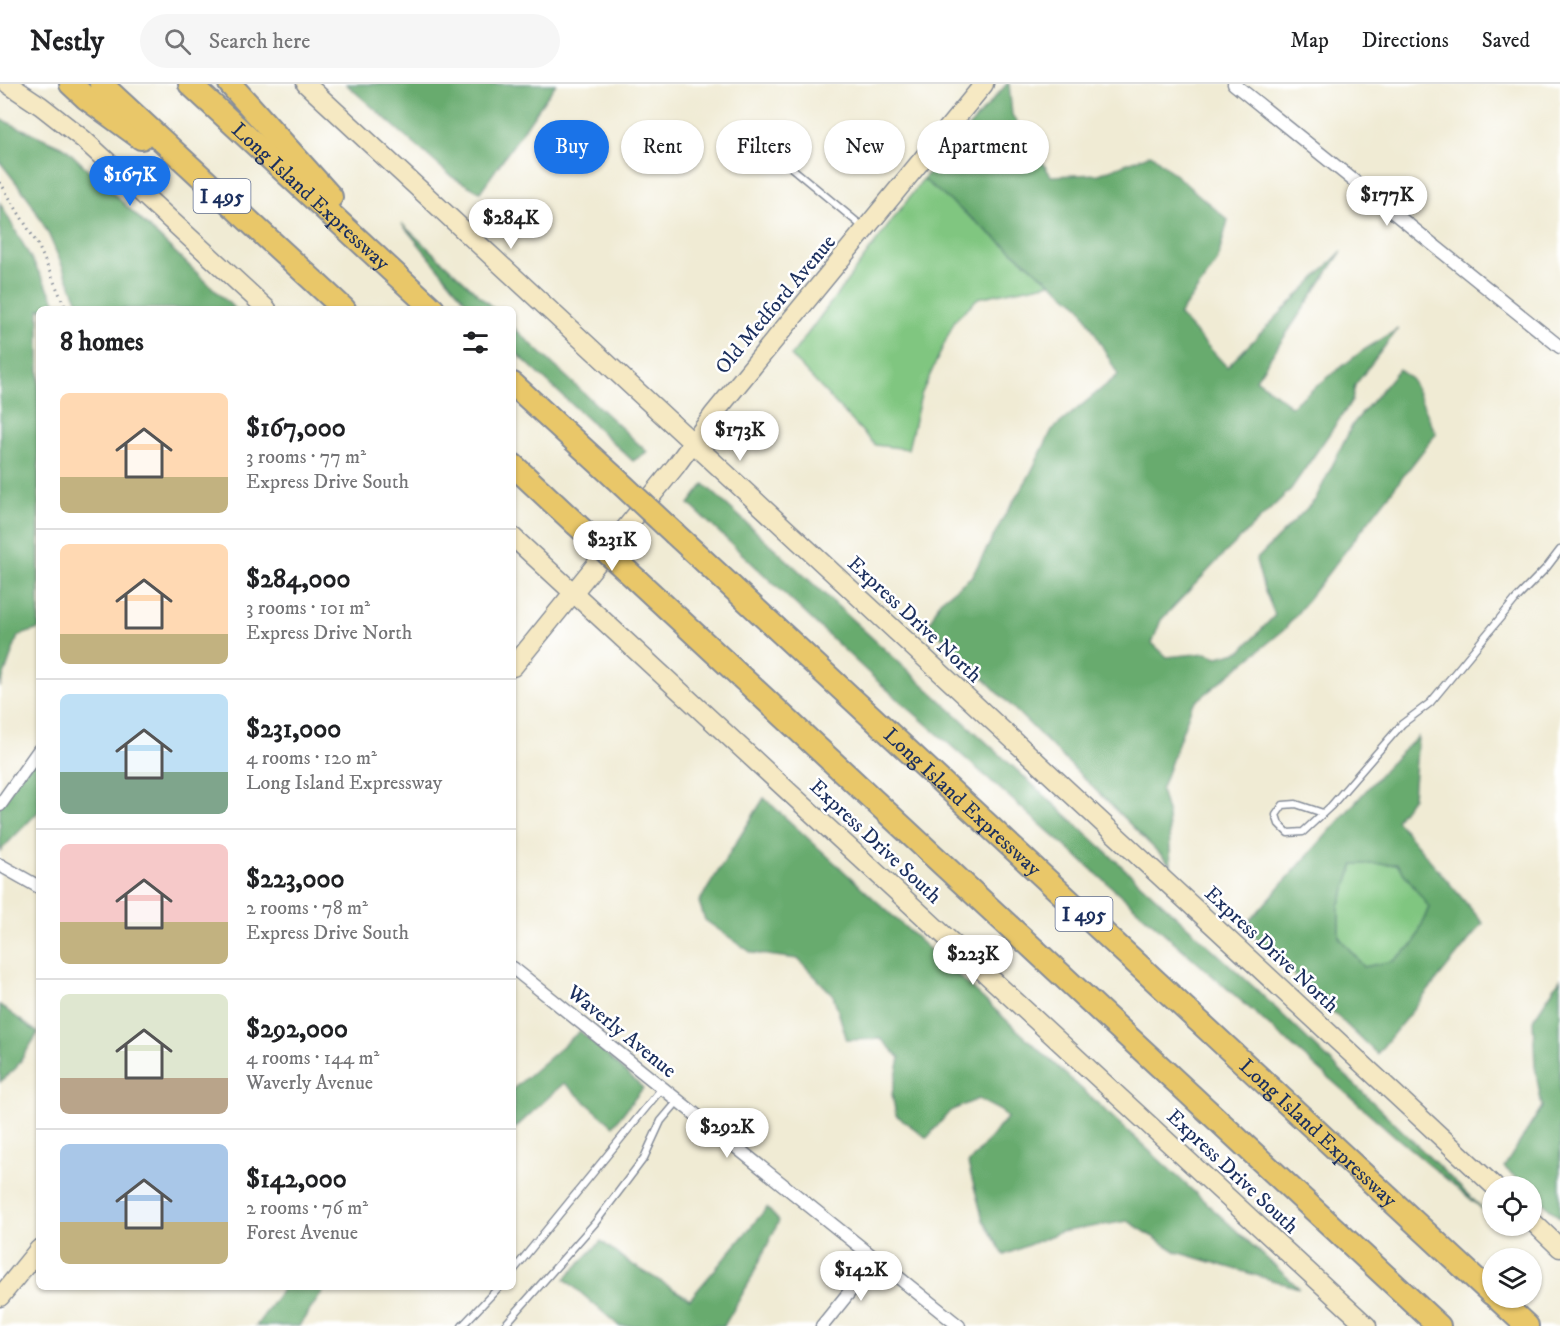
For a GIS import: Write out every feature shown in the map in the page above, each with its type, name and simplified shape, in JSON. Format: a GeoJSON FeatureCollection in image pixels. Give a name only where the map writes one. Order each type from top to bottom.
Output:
{"type":"FeatureCollection","features":[{"type":"Feature","properties":{"kind":"highway"},"geometry":{"type":"LineString","coordinates":[[71,84],[86,98],[228,202]]}},
{"type":"Feature","properties":{"kind":"highway","name":"I 495"},"geometry":{"type":"LineString","coordinates":[[101,84],[341,306]]}},
{"type":"Feature","properties":{"kind":"highway","name":"Long Island Expressway"},"geometry":{"type":"LineString","coordinates":[[190,84],[430,306]]}},
{"type":"Feature","properties":{"kind":"highway"},"geometry":{"type":"LineString","coordinates":[[230,84],[413,291]]}},
{"type":"Feature","properties":{"kind":"highway","name":"Long Island Expressway"},"geometry":{"type":"LineString","coordinates":[[516,387],[1482,1285]]}},
{"type":"Feature","properties":{"kind":"highway","name":"I 495"},"geometry":{"type":"LineString","coordinates":[[516,468],[1439,1326]]}},
{"type":"Feature","properties":{"kind":"highway"},"geometry":{"type":"LineString","coordinates":[[1508,1308],[1527,1326]]}},
{"type":"Feature","properties":{"kind":"main road"},"geometry":{"type":"LineString","coordinates":[[8,84],[83,139],[264,306]]}},
{"type":"Feature","properties":{"kind":"main road","name":"Express Drive North"},"geometry":{"type":"LineString","coordinates":[[306,84],[1483,1176]]}},
{"type":"Feature","properties":{"kind":"main road","name":"Old Medford Avenue"},"geometry":{"type":"LineString","coordinates":[[516,662],[713,415],[984,84]]}},
{"type":"Feature","properties":{"kind":"main road","name":"Express Drive South"},"geometry":{"type":"LineString","coordinates":[[516,540],[1367,1326]]}},
{"type":"Feature","properties":{"kind":"main road"},"geometry":{"type":"LineString","coordinates":[[1542,1231],[1560,1248]]}},
{"type":"Feature","properties":{"kind":"main road"},"geometry":{"type":"LineString","coordinates":[[0,1297],[36,1253]]}},
{"type":"Feature","properties":{"kind":"street"},"geometry":{"type":"LineString","coordinates":[[1234,84],[1560,347]]}},
{"type":"Feature","properties":{"kind":"street"},"geometry":{"type":"LineString","coordinates":[[0,805],[36,754]]}},
{"type":"Feature","properties":{"kind":"street"},"geometry":{"type":"LineString","coordinates":[[0,865],[36,885]]}},
{"type":"Feature","properties":{"kind":"street","name":"Waverly Avenue"},"geometry":{"type":"LineString","coordinates":[[516,970],[959,1326]]}},
{"type":"Feature","properties":{"kind":"street"},"geometry":{"type":"LineString","coordinates":[[822,1326],[876,1258]]}},
{"type":"Feature","properties":{"kind":"lane"},"geometry":{"type":"LineString","coordinates":[[799,174],[866,229]]}},
{"type":"Feature","properties":{"kind":"lane"},"geometry":{"type":"LineString","coordinates":[[1323,813],[1296,804],[1283,805],[1276,815],[1279,824],[1288,833],[1303,832],[1323,813],[1402,724],[1430,703],[1515,600],[1560,550]]}},
{"type":"Feature","properties":{"kind":"lane"},"geometry":{"type":"LineString","coordinates":[[516,1267],[662,1088]]}},
{"type":"Feature","properties":{"kind":"lane"},"geometry":{"type":"LineString","coordinates":[[504,1326],[595,1223],[644,1158],[661,1121],[678,1101]]}},
{"type":"Feature","properties":{"kind":"lane"},"geometry":{"type":"LineString","coordinates":[[462,1326],[496,1290]]}},
{"type":"Feature","properties":{"kind":"path"},"geometry":{"type":"LineString","coordinates":[[0,182],[38,245],[65,306]]}},
{"type":"Feature","properties":{"kind":"green space"},"geometry":{"type":"Polygon","coordinates":[[[346,84],[556,84],[480,192],[452,177],[346,84]]]}},
{"type":"Feature","properties":{"kind":"green space"},"geometry":{"type":"Polygon","coordinates":[[[1009,84],[1012,115],[1015,120],[975,120],[1009,84]]]}},
{"type":"Feature","properties":{"kind":"green space"},"geometry":{"type":"Polygon","coordinates":[[[0,119],[65,148],[232,306],[80,306],[48,233],[29,199],[0,162],[0,119]]]}},
{"type":"Feature","properties":{"kind":"green space"},"geometry":{"type":"Polygon","coordinates":[[[1151,154],[1228,220],[1217,262],[1179,315],[1227,367],[1342,251],[1256,379],[1291,406],[1362,351],[1398,329],[1355,385],[1352,401],[1291,489],[1161,620],[1152,643],[1167,657],[1206,653],[1218,657],[1241,651],[1275,615],[1263,586],[1256,560],[1315,500],[1353,424],[1399,369],[1412,380],[1436,434],[1285,629],[1192,705],[1161,790],[1168,815],[1171,865],[929,624],[940,601],[972,576],[1028,478],[1052,430],[1118,375],[1080,306],[923,179],[927,174],[1049,173],[1051,176],[1099,174],[1151,154]]]}},
{"type":"Feature","properties":{"kind":"green space"},"geometry":{"type":"Polygon","coordinates":[[[923,179],[1051,283],[978,298],[955,320],[921,395],[908,449],[875,445],[791,356],[923,179]]]}},
{"type":"Feature","properties":{"kind":"green space"},"geometry":{"type":"Polygon","coordinates":[[[0,203],[57,306],[36,306],[36,630],[18,636],[0,687],[0,203]]]}},
{"type":"Feature","properties":{"kind":"green space"},"geometry":{"type":"Polygon","coordinates":[[[402,224],[491,306],[470,306],[402,224]]]}},
{"type":"Feature","properties":{"kind":"green space"},"geometry":{"type":"Polygon","coordinates":[[[516,330],[647,452],[633,461],[516,353],[516,330]]]}},
{"type":"Feature","properties":{"kind":"green space"},"geometry":{"type":"Polygon","coordinates":[[[704,484],[1256,989],[1482,1209],[1396,1137],[874,678],[689,504],[704,484]]]}},
{"type":"Feature","properties":{"kind":"green space"},"geometry":{"type":"Polygon","coordinates":[[[1418,737],[1413,797],[1396,820],[1483,923],[1377,1054],[1244,927],[1395,758],[1418,737]],[[1354,864],[1339,906],[1339,937],[1364,967],[1393,961],[1414,944],[1429,907],[1397,864],[1354,864]]]}},
{"type":"Feature","properties":{"kind":"green space"},"geometry":{"type":"Polygon","coordinates":[[[36,754],[36,814],[0,851],[0,807],[10,779],[36,754]]]}},
{"type":"Feature","properties":{"kind":"green space"},"geometry":{"type":"Polygon","coordinates":[[[764,798],[1299,1288],[1177,1252],[1128,1221],[1060,1232],[1004,1255],[983,1220],[968,1164],[1007,1118],[1001,1111],[978,1099],[950,1111],[927,1138],[896,1115],[892,1094],[900,1058],[881,1039],[847,1040],[833,995],[798,959],[752,953],[705,920],[699,902],[764,798]]]}},
{"type":"Feature","properties":{"kind":"green space"},"geometry":{"type":"Polygon","coordinates":[[[1354,864],[1397,864],[1429,907],[1414,944],[1393,961],[1364,967],[1339,937],[1339,906],[1354,864]]]}},
{"type":"Feature","properties":{"kind":"green space"},"geometry":{"type":"Polygon","coordinates":[[[1560,979],[1560,1218],[1542,1201],[1542,1176],[1514,1176],[1504,1167],[1542,1107],[1535,1066],[1533,1020],[1560,979]]]}},
{"type":"Feature","properties":{"kind":"green space"},"geometry":{"type":"Polygon","coordinates":[[[0,1005],[36,1032],[36,1036],[16,1068],[0,1082],[0,1005]]]}},
{"type":"Feature","properties":{"kind":"green space"},"geometry":{"type":"Polygon","coordinates":[[[580,1031],[643,1088],[613,1126],[564,1083],[516,1127],[516,1086],[580,1031]]]}},
{"type":"Feature","properties":{"kind":"green space"},"geometry":{"type":"Polygon","coordinates":[[[767,1208],[779,1221],[750,1281],[724,1326],[619,1326],[565,1279],[601,1241],[628,1262],[690,1299],[767,1208]]]}},
{"type":"Feature","properties":{"kind":"green space"},"geometry":{"type":"Polygon","coordinates":[[[282,1290],[324,1290],[299,1326],[256,1326],[282,1290]]]}}]}
